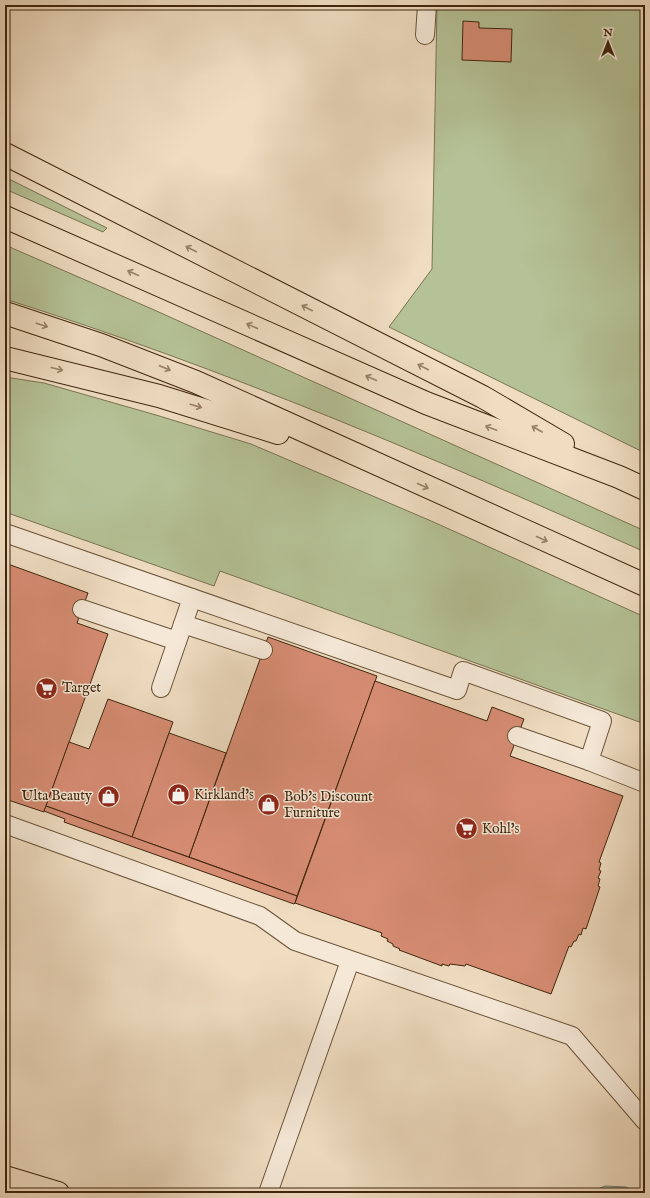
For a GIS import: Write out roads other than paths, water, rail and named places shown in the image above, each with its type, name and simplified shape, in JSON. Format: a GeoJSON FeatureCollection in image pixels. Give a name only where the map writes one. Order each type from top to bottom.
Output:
{"type":"FeatureCollection","features":[{"type":"Feature","properties":{"kind":"main road"},"geometry":{"type":"LineString","coordinates":[[5,154],[483,397],[619,477]]}},
{"type":"Feature","properties":{"kind":"main road"},"geometry":{"type":"LineString","coordinates":[[5,217],[426,402],[619,477],[645,489]]}},
{"type":"Feature","properties":{"kind":"main road"},"geometry":{"type":"LineString","coordinates":[[5,313],[149,362],[645,585]]}},
{"type":"Feature","properties":{"kind":"main road"},"geometry":{"type":"LineString","coordinates":[[5,358],[93,378],[224,415],[388,470]]}},
{"type":"Feature","properties":{"kind":"main road"},"geometry":{"type":"LineString","coordinates":[[5,1177],[58,1193]]}},
{"type":"Feature","properties":{"kind":"street"},"geometry":{"type":"LineString","coordinates":[[425,35],[427,5]]}},
{"type":"Feature","properties":{"kind":"street"},"geometry":{"type":"LineString","coordinates":[[5,533],[457,690],[462,671],[602,721],[589,762]]}},
{"type":"Feature","properties":{"kind":"street"},"geometry":{"type":"LineString","coordinates":[[161,688],[192,598]]}},
{"type":"Feature","properties":{"kind":"street"},"geometry":{"type":"LineString","coordinates":[[82,609],[177,641]]}},
{"type":"Feature","properties":{"kind":"street"},"geometry":{"type":"LineString","coordinates":[[183,624],[263,650]]}},
{"type":"Feature","properties":{"kind":"street"},"geometry":{"type":"LineString","coordinates":[[517,736],[645,783]]}},
{"type":"Feature","properties":{"kind":"street"},"geometry":{"type":"LineString","coordinates":[[5,824],[260,916],[295,941],[572,1036],[645,1121]]}},
{"type":"Feature","properties":{"kind":"street"},"geometry":{"type":"LineString","coordinates":[[268,1193],[350,961]]}},
{"type":"Feature","properties":{"kind":"water"},"geometry":{"type":"Polygon","coordinates":[[[605,1186],[626,1187],[637,1193],[589,1193],[605,1186]]]}},
{"type":"Feature","properties":{"kind":"place","name":"Target"},"geometry":{"type":"Point","coordinates":[47,688]}},
{"type":"Feature","properties":{"kind":"place","name":"Kirkland's"},"geometry":{"type":"Point","coordinates":[179,795]}},
{"type":"Feature","properties":{"kind":"place","name":"Ulta Beauty"},"geometry":{"type":"Point","coordinates":[108,796]}},
{"type":"Feature","properties":{"kind":"place","name":"Bob's Discount Furniture"},"geometry":{"type":"Point","coordinates":[269,805]}},
{"type":"Feature","properties":{"kind":"place","name":"Kohl's"},"geometry":{"type":"Point","coordinates":[466,829]}}]}
